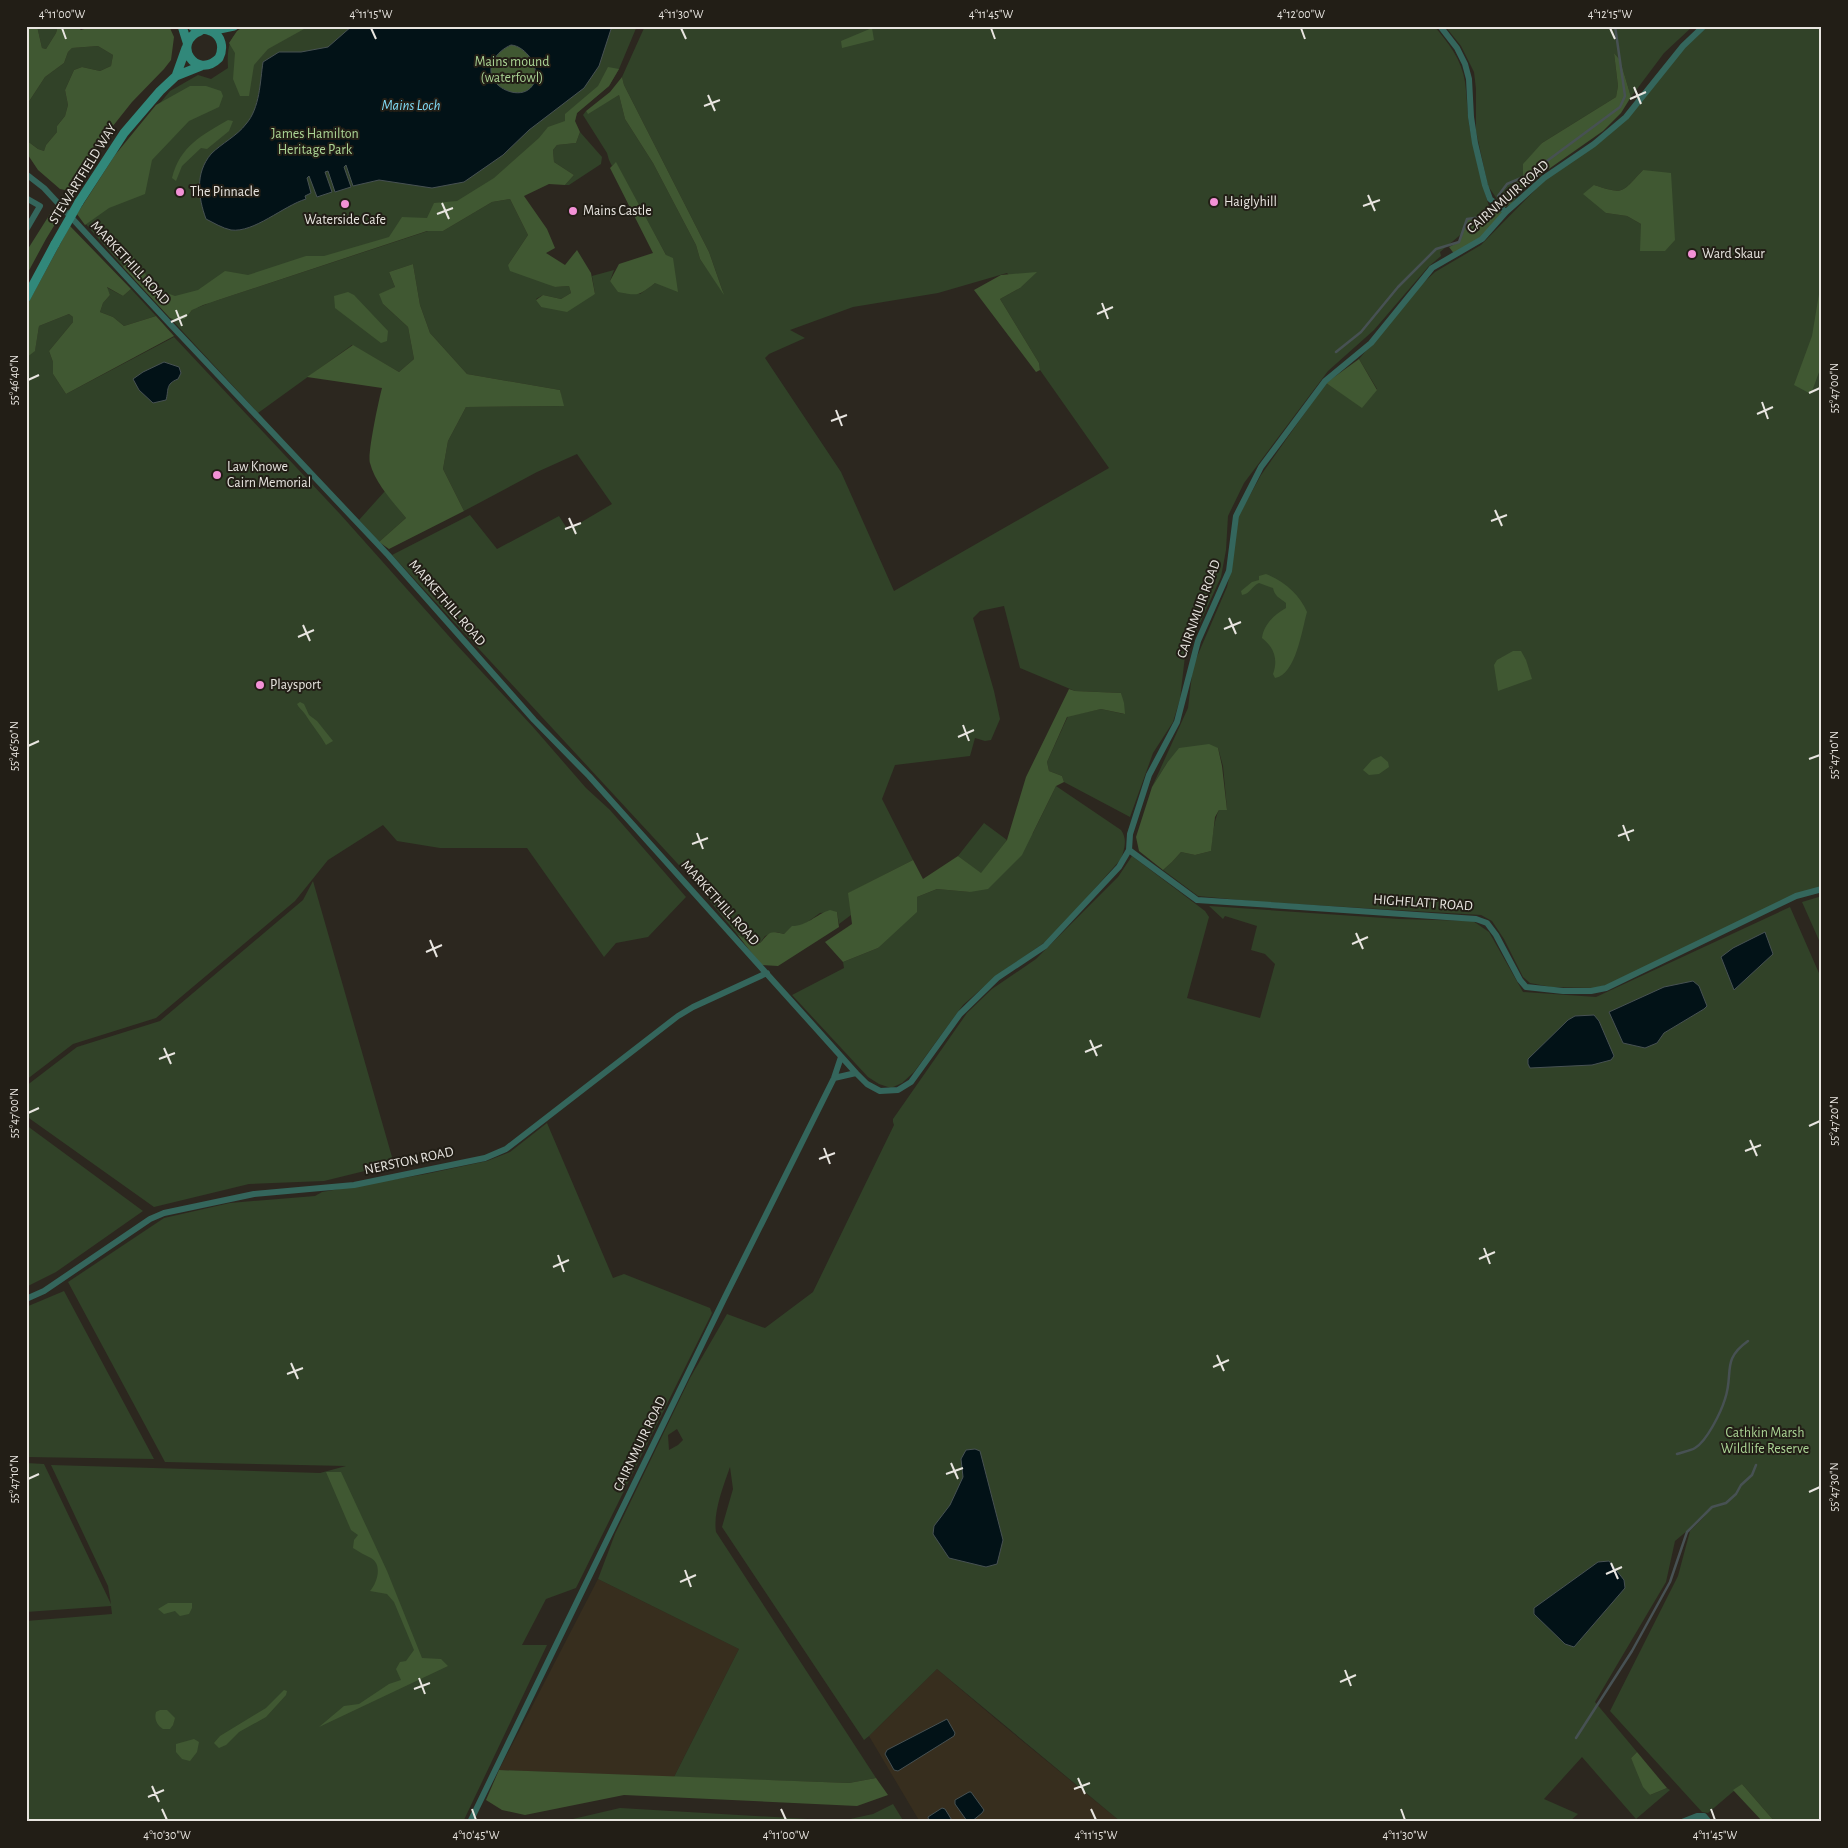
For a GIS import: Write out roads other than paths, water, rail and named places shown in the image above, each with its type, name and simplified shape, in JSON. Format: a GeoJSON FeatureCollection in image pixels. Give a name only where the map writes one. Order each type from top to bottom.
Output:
{"type":"FeatureCollection","features":[{"type":"Feature","properties":{"kind":"street"},"geometry":{"type":"LineString","coordinates":[[182,26],[188,56],[201,66],[214,63],[219,58],[222,46],[233,27]]}},
{"type":"Feature","properties":{"kind":"street"},"geometry":{"type":"LineString","coordinates":[[1440,26],[1457,48],[1465,64],[1469,79],[1471,117],[1475,143],[1485,185],[1490,198],[1506,212]]}},
{"type":"Feature","properties":{"kind":"street","name":"CAIRNMUIR ROAD"},"geometry":{"type":"LineString","coordinates":[[841,1056],[867,1084],[880,1091],[898,1090],[911,1082],[960,1014],[997,978],[1045,946],[1119,867],[1129,850],[1130,834],[1149,775],[1177,722],[1198,641],[1230,571],[1236,516],[1261,467],[1324,381],[1371,343],[1432,268],[1482,239],[1506,212],[1544,178],[1594,144],[1626,117],[1683,46],[1704,26]]}},
{"type":"Feature","properties":{"kind":"street"},"geometry":{"type":"LineString","coordinates":[[187,45],[196,28],[210,31],[233,27]]}},
{"type":"Feature","properties":{"kind":"street"},"geometry":{"type":"LineString","coordinates":[[210,31],[220,40],[222,46]]}},
{"type":"Feature","properties":{"kind":"street","name":"STEWARTFIELD WAY"},"geometry":{"type":"LineString","coordinates":[[176,76],[187,45]]}},
{"type":"Feature","properties":{"kind":"street","name":"STEWARTFIELD WAY"},"geometry":{"type":"LineString","coordinates":[[26,298],[79,202],[124,133],[160,91],[176,76],[201,66]]}},
{"type":"Feature","properties":{"kind":"street","name":"MARKETHILL ROAD"},"geometry":{"type":"LineString","coordinates":[[26,174],[44,188],[388,554],[534,720],[589,776],[841,1056]]}},
{"type":"Feature","properties":{"kind":"street"},"geometry":{"type":"LineString","coordinates":[[26,198],[40,206],[29,217],[26,230]]}},
{"type":"Feature","properties":{"kind":"street","name":"HIGHFLATT ROAD"},"geometry":{"type":"LineString","coordinates":[[1129,850],[1197,900],[1476,919],[1487,923],[1496,935],[1520,980],[1526,987],[1563,991],[1591,991],[1606,988],[1796,896],[1822,889]]}},
{"type":"Feature","properties":{"kind":"street","name":"NERSTON ROAD"},"geometry":{"type":"LineString","coordinates":[[26,1299],[44,1291],[150,1219],[164,1213],[254,1194],[354,1185],[485,1158],[506,1149],[678,1016],[693,1007],[767,974]]}},
{"type":"Feature","properties":{"kind":"street","name":"CAIRNMUIR ROAD"},"geometry":{"type":"LineString","coordinates":[[470,1822],[834,1078],[841,1056]]}},
{"type":"Feature","properties":{"kind":"street"},"geometry":{"type":"LineString","coordinates":[[834,1078],[856,1073]]}},
{"type":"Feature","properties":{"kind":"street"},"geometry":{"type":"LineString","coordinates":[[1682,1822],[1697,1816],[1704,1816],[1709,1822]]}},
{"type":"Feature","properties":{"kind":"water","name":"Mains Loch"},"geometry":{"type":"Polygon","coordinates":[[[352,26],[612,26],[599,66],[584,88],[529,130],[503,155],[464,182],[432,188],[379,180],[353,186],[346,165],[344,167],[351,187],[335,192],[328,171],[325,172],[332,192],[317,197],[309,176],[307,178],[311,193],[305,196],[306,199],[249,227],[231,230],[206,219],[200,194],[202,169],[211,154],[238,132],[251,118],[259,95],[263,62],[279,52],[301,52],[328,47],[352,26]],[[511,45],[501,51],[494,60],[491,71],[495,82],[499,86],[515,93],[521,93],[530,88],[536,77],[531,59],[517,46],[511,45]]]}},
{"type":"Feature","properties":{"kind":"water"},"geometry":{"type":"Polygon","coordinates":[[[164,362],[179,367],[181,373],[178,379],[169,385],[166,400],[153,403],[139,390],[133,379],[164,362]]]}},
{"type":"Feature","properties":{"kind":"water"},"geometry":{"type":"Polygon","coordinates":[[[1765,932],[1773,954],[1734,990],[1721,957],[1733,948],[1765,932]]]}},
{"type":"Feature","properties":{"kind":"water"},"geometry":{"type":"Polygon","coordinates":[[[1693,981],[1699,986],[1707,1006],[1704,1009],[1664,1033],[1657,1043],[1645,1048],[1623,1043],[1609,1012],[1664,987],[1693,981]]]}},
{"type":"Feature","properties":{"kind":"water"},"geometry":{"type":"Polygon","coordinates":[[[1594,1015],[1599,1021],[1614,1056],[1611,1060],[1592,1065],[1530,1068],[1528,1059],[1568,1020],[1575,1016],[1594,1015]]]}},
{"type":"Feature","properties":{"kind":"water"},"geometry":{"type":"Polygon","coordinates":[[[975,1449],[980,1451],[1003,1540],[997,1564],[986,1567],[949,1558],[933,1534],[934,1526],[950,1505],[963,1477],[961,1459],[966,1450],[975,1449]]]}},
{"type":"Feature","properties":{"kind":"water"},"geometry":{"type":"Polygon","coordinates":[[[1609,1561],[1624,1580],[1625,1588],[1574,1647],[1565,1644],[1534,1614],[1534,1608],[1598,1562],[1609,1561]]]}},
{"type":"Feature","properties":{"kind":"water"},"geometry":{"type":"Polygon","coordinates":[[[947,1719],[955,1733],[954,1736],[898,1771],[894,1770],[885,1754],[887,1750],[947,1719]]]}},
{"type":"Feature","properties":{"kind":"water"},"geometry":{"type":"Polygon","coordinates":[[[971,1792],[984,1810],[971,1822],[967,1821],[955,1804],[955,1800],[971,1792]]]}},
{"type":"Feature","properties":{"kind":"water"},"geometry":{"type":"Polygon","coordinates":[[[942,1808],[945,1809],[953,1822],[929,1822],[928,1817],[942,1808]]]}},
{"type":"Feature","properties":{"kind":"waterway"},"geometry":{"type":"LineString","coordinates":[[1498,196],[1507,184],[1528,175],[1620,107],[1625,96],[1615,26]]}},
{"type":"Feature","properties":{"kind":"waterway"},"geometry":{"type":"LineString","coordinates":[[1336,352],[1361,332],[1398,287],[1436,249],[1459,242],[1467,219],[1482,217],[1491,208]]}},
{"type":"Feature","properties":{"kind":"waterway"},"geometry":{"type":"LineString","coordinates":[[1677,1454],[1695,1448],[1709,1433],[1725,1399],[1731,1361],[1734,1354],[1748,1341]]}},
{"type":"Feature","properties":{"kind":"waterway"},"geometry":{"type":"LineString","coordinates":[[1576,1738],[1632,1651],[1670,1582],[1687,1532],[1712,1507],[1726,1503],[1736,1494],[1741,1485],[1752,1475],[1756,1465]]}},
{"type":"Feature","properties":{"kind":"place","name":"The Pinnacle"},"geometry":{"type":"Point","coordinates":[180,192]}},
{"type":"Feature","properties":{"kind":"place","name":"Haiglyhill"},"geometry":{"type":"Point","coordinates":[1214,202]}},
{"type":"Feature","properties":{"kind":"place","name":"Waterside Cafe"},"geometry":{"type":"Point","coordinates":[345,204]}},
{"type":"Feature","properties":{"kind":"place","name":"Mains Castle"},"geometry":{"type":"Point","coordinates":[573,211]}},
{"type":"Feature","properties":{"kind":"place","name":"Ward Skaur"},"geometry":{"type":"Point","coordinates":[1692,254]}},
{"type":"Feature","properties":{"kind":"place","name":"Law Knowe Cairn Memorial"},"geometry":{"type":"Point","coordinates":[217,475]}},
{"type":"Feature","properties":{"kind":"place","name":"Playsport"},"geometry":{"type":"Point","coordinates":[260,685]}},
{"type":"Feature","properties":{"kind":"park label","name":"Mains mound (waterfowl)"},"geometry":{"type":"Point","coordinates":[512,70]}},
{"type":"Feature","properties":{"kind":"park label","name":"James Hamilton Heritage Park"},"geometry":{"type":"Point","coordinates":[315,142]}},
{"type":"Feature","properties":{"kind":"park label","name":"Cathkin Marsh Wildlife Reserve"},"geometry":{"type":"Point","coordinates":[1765,1442]}}]}
